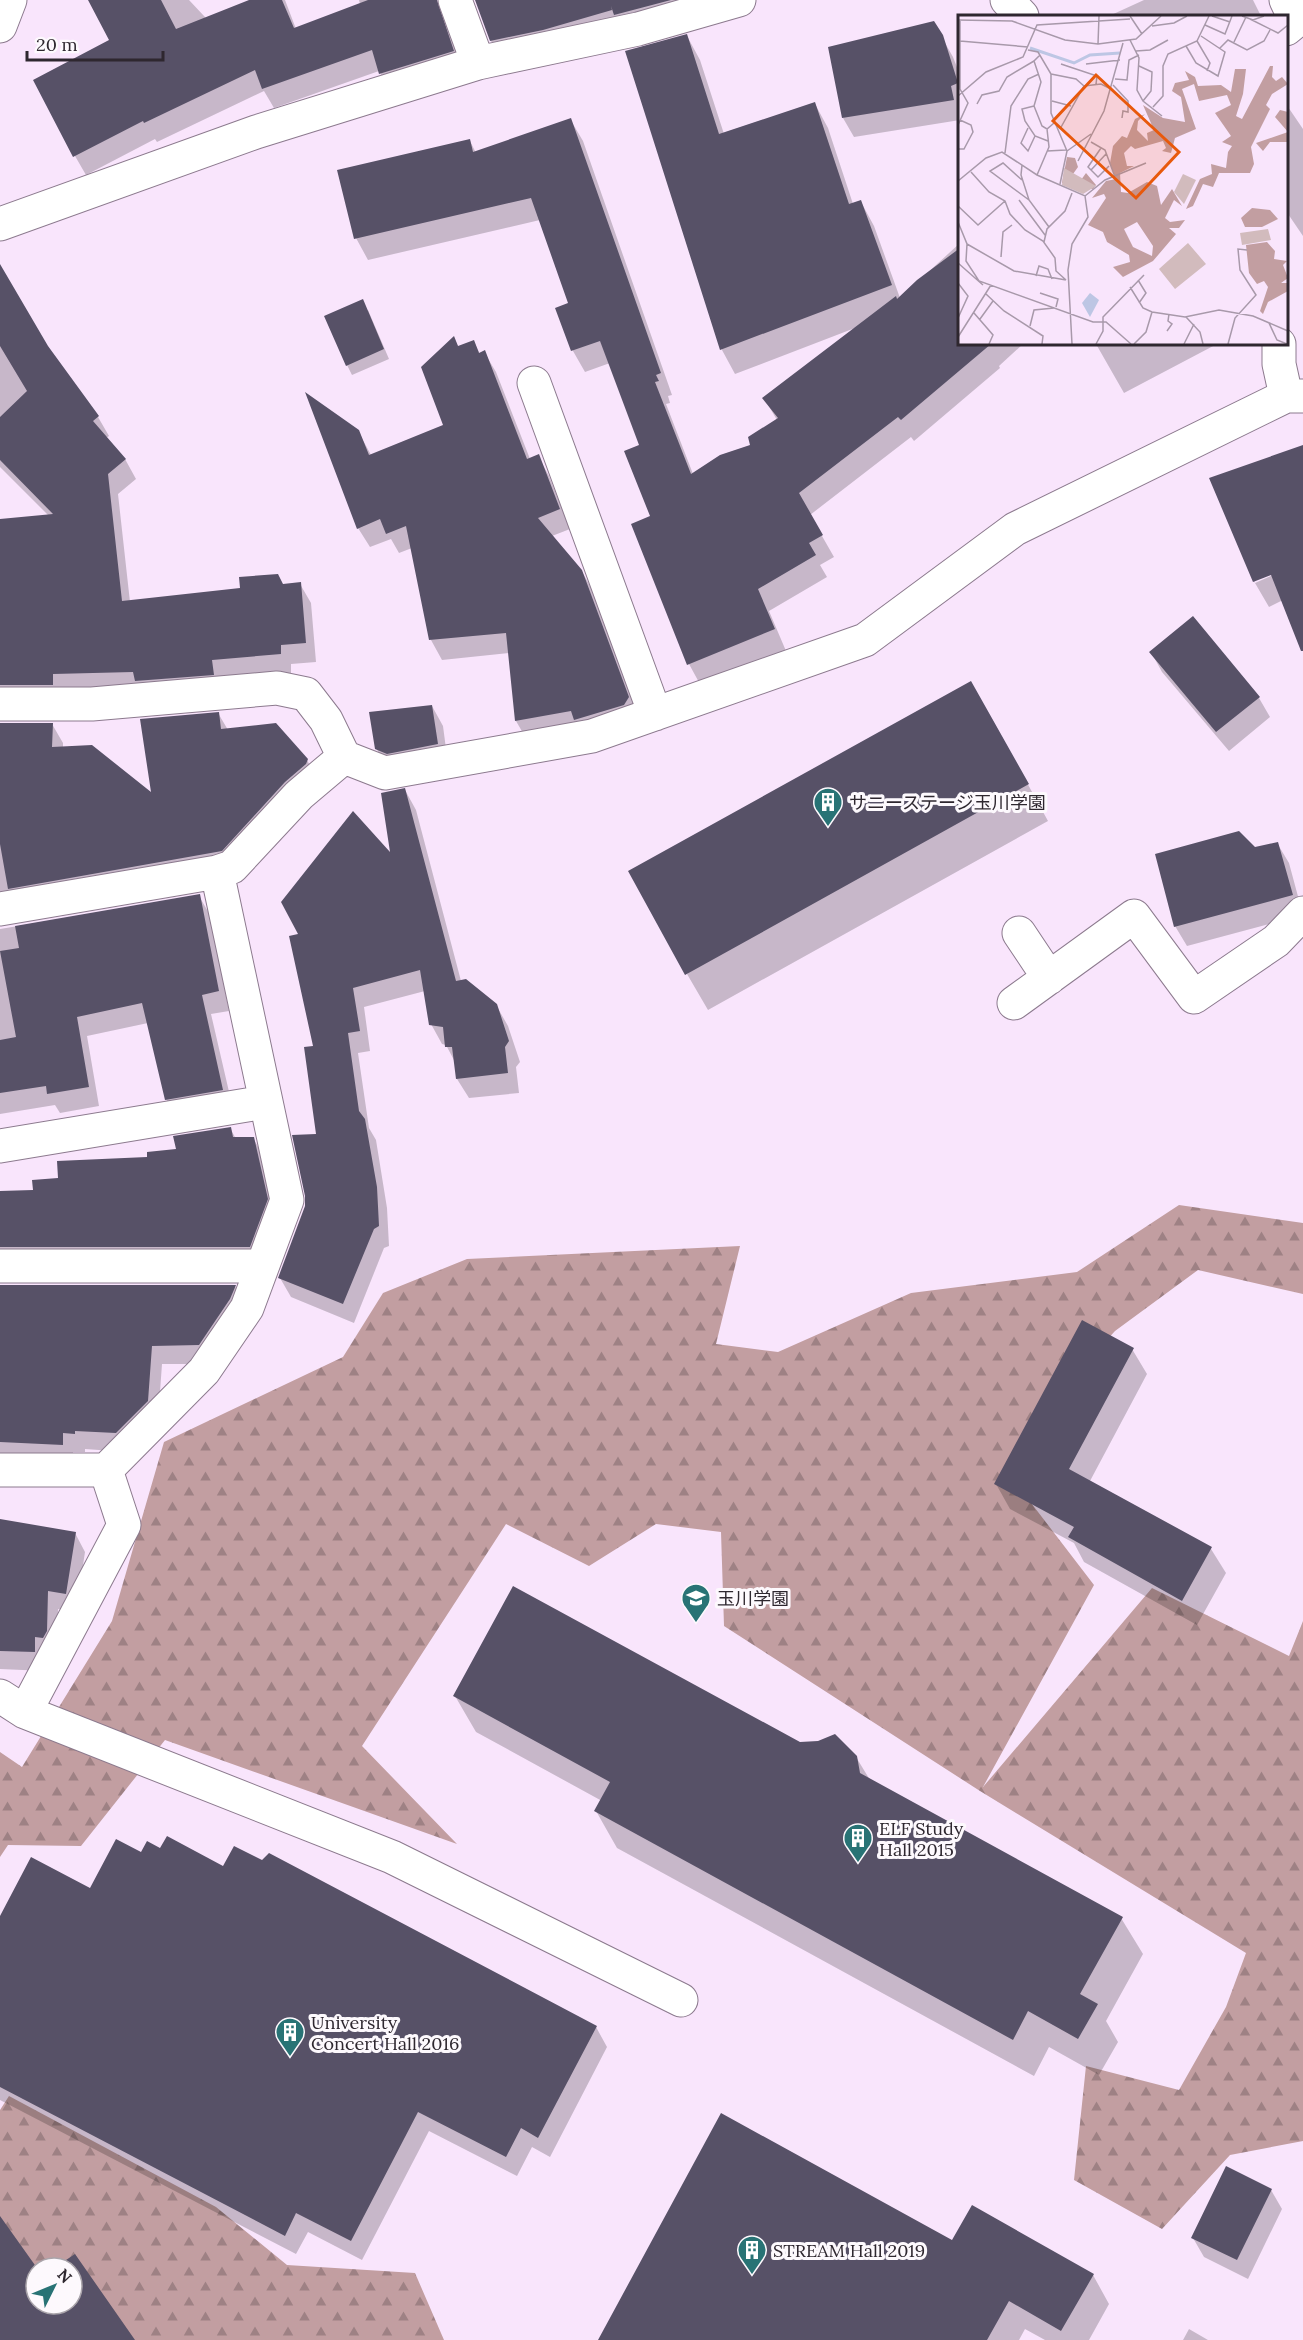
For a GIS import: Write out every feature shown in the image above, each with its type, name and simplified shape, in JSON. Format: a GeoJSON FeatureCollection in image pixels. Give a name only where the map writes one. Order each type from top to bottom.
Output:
{"type":"FeatureCollection","features":[{"type":"Feature","properties":{"kind":"street"},"geometry":{"type":"LineString","coordinates":[[0,26],[10,0]]}},
{"type":"Feature","properties":{"kind":"street"},"geometry":{"type":"LineString","coordinates":[[455,0],[478,63]]}},
{"type":"Feature","properties":{"kind":"street"},"geometry":{"type":"LineString","coordinates":[[0,224],[256,132],[478,63],[638,28],[739,0]]}},
{"type":"Feature","properties":{"kind":"street"},"geometry":{"type":"LineString","coordinates":[[1007,0],[1021,15]]}},
{"type":"Feature","properties":{"kind":"street"},"geometry":{"type":"LineString","coordinates":[[1286,0],[1296,21],[1288,29]]}},
{"type":"Feature","properties":{"kind":"street"},"geometry":{"type":"LineString","coordinates":[[0,704],[92,704],[277,688],[306,694],[326,720],[344,758],[385,773],[592,736],[865,640],[1015,529],[1295,396],[1279,364],[1279,345]]}},
{"type":"Feature","properties":{"kind":"street"},"geometry":{"type":"LineString","coordinates":[[534,382],[655,714]]}},
{"type":"Feature","properties":{"kind":"street"},"geometry":{"type":"LineString","coordinates":[[0,909],[217,872],[232,867],[299,795],[344,758]]}},
{"type":"Feature","properties":{"kind":"street"},"geometry":{"type":"LineString","coordinates":[[0,1470],[106,1470],[204,1371],[247,1308],[287,1200],[217,872]]}},
{"type":"Feature","properties":{"kind":"street"},"geometry":{"type":"LineString","coordinates":[[1014,1003],[1134,916],[1194,997],[1276,941],[1303,913]]}},
{"type":"Feature","properties":{"kind":"street"},"geometry":{"type":"LineString","coordinates":[[1019,933],[1049,978]]}},
{"type":"Feature","properties":{"kind":"street"},"geometry":{"type":"LineString","coordinates":[[0,1146],[265,1102]]}},
{"type":"Feature","properties":{"kind":"street"},"geometry":{"type":"LineString","coordinates":[[0,1266],[261,1266]]}},
{"type":"Feature","properties":{"kind":"street"},"geometry":{"type":"LineString","coordinates":[[106,1470],[124,1525],[13,1704],[392,1857],[681,2000]]}},
{"type":"Feature","properties":{"kind":"green space"},"geometry":{"type":"Polygon","coordinates":[[[1179,1205],[1303,1223],[1303,1294],[1198,1270],[1115,1331],[1054,1398],[1012,1478],[1094,1585],[983,1787],[1152,1588],[1289,1656],[1303,1621],[1303,2141],[1230,2155],[1162,2229],[1074,2180],[1086,2066],[1179,2090],[1226,2007],[1246,1953],[980,1791],[724,1626],[721,1532],[656,1524],[589,1566],[506,1524],[362,1746],[457,1844],[165,1740],[81,1846],[8,1845],[0,1857],[0,1752],[22,1767],[112,1621],[164,1442],[343,1357],[383,1293],[467,1259],[740,1246],[716,1344],[778,1352],[911,1293],[1077,1272],[1179,1205]]]}},
{"type":"Feature","properties":{"kind":"green space"},"geometry":{"type":"Polygon","coordinates":[[[9,2096],[216,2207],[287,2265],[415,2273],[444,2340],[0,2340],[0,2110],[9,2096]]]}},
{"type":"Feature","properties":{"kind":"building"},"geometry":{"type":"Polygon","coordinates":[[[88,0],[161,0],[176,29],[249,0],[282,0],[294,28],[368,0],[437,0],[454,51],[379,74],[372,50],[262,89],[255,70],[144,123],[143,121],[73,157],[33,80],[109,40],[88,0]]]}},
{"type":"Feature","properties":{"kind":"building"},"geometry":{"type":"Polygon","coordinates":[[[475,0],[671,0],[614,15],[611,6],[612,10],[543,30],[490,41],[475,0]]]}},
{"type":"Feature","properties":{"kind":"building"},"geometry":{"type":"Polygon","coordinates":[[[934,21],[943,35],[958,83],[951,86],[954,100],[842,118],[828,47],[934,21]]]}},
{"type":"Feature","properties":{"kind":"building"},"geometry":{"type":"Polygon","coordinates":[[[687,34],[719,134],[815,102],[849,204],[861,200],[892,285],[720,350],[625,51],[687,34]]]}},
{"type":"Feature","properties":{"kind":"building"},"geometry":{"type":"Polygon","coordinates":[[[571,118],[661,373],[656,375],[659,381],[655,382],[691,474],[720,455],[750,445],[748,437],[778,418],[762,398],[896,296],[897,299],[917,280],[958,249],[958,345],[990,345],[901,420],[898,417],[799,493],[823,535],[809,543],[816,555],[758,589],[775,629],[687,665],[631,524],[650,516],[624,451],[639,445],[600,341],[571,351],[555,308],[568,303],[531,198],[354,239],[337,170],[470,139],[473,152],[571,118]]]}},
{"type":"Feature","properties":{"kind":"building"},"geometry":{"type":"Polygon","coordinates":[[[0,264],[48,346],[99,416],[93,421],[126,459],[108,474],[122,601],[240,588],[239,577],[278,574],[283,584],[301,582],[306,643],[281,645],[281,654],[212,660],[214,675],[135,681],[133,672],[53,674],[53,685],[0,685],[0,519],[53,514],[0,460],[0,417],[27,391],[0,346],[0,264]]]}},
{"type":"Feature","properties":{"kind":"building"},"geometry":{"type":"Polygon","coordinates":[[[363,299],[384,349],[346,366],[324,316],[363,299]]]}},
{"type":"Feature","properties":{"kind":"building"},"geometry":{"type":"Polygon","coordinates":[[[454,336],[458,346],[474,340],[479,353],[485,350],[527,459],[539,454],[560,509],[538,518],[582,570],[629,697],[624,705],[574,720],[571,711],[515,721],[506,633],[429,640],[406,526],[386,534],[380,519],[357,529],[305,392],[359,430],[369,455],[443,425],[421,367],[454,336]]]}},
{"type":"Feature","properties":{"kind":"building"},"geometry":{"type":"Polygon","coordinates":[[[1303,445],[1303,651],[1301,651],[1271,575],[1253,582],[1209,478],[1303,445]]]}},
{"type":"Feature","properties":{"kind":"building"},"geometry":{"type":"Polygon","coordinates":[[[1193,616],[1260,697],[1216,732],[1149,652],[1193,616]]]}},
{"type":"Feature","properties":{"kind":"building","name":"サニーステージ玉川学園"},"geometry":{"type":"Polygon","coordinates":[[[971,681],[1029,784],[685,975],[628,871],[971,681]]]}},
{"type":"Feature","properties":{"kind":"building"},"geometry":{"type":"Polygon","coordinates":[[[432,705],[438,744],[387,754],[375,749],[369,712],[432,705]]]}},
{"type":"Feature","properties":{"kind":"building"},"geometry":{"type":"Polygon","coordinates":[[[219,712],[221,729],[276,723],[308,759],[306,764],[285,782],[222,851],[8,889],[0,844],[0,723],[53,723],[52,747],[92,745],[151,792],[140,719],[219,712]]]}},
{"type":"Feature","properties":{"kind":"building"},"geometry":{"type":"Polygon","coordinates":[[[405,788],[456,981],[466,979],[497,1004],[509,1041],[505,1047],[508,1073],[456,1079],[452,1047],[445,1047],[443,1027],[429,1025],[420,970],[353,988],[360,1031],[348,1033],[359,1111],[365,1119],[377,1187],[379,1226],[374,1229],[343,1304],[278,1278],[305,1206],[305,1196],[292,1135],[316,1134],[304,1047],[313,1046],[289,936],[298,934],[281,902],[353,811],[390,852],[381,793],[405,788]]]}},
{"type":"Feature","properties":{"kind":"building"},"geometry":{"type":"Polygon","coordinates":[[[1239,831],[1255,847],[1278,842],[1293,895],[1174,927],[1155,854],[1239,831]]]}},
{"type":"Feature","properties":{"kind":"building"},"geometry":{"type":"Polygon","coordinates":[[[200,894],[219,991],[202,995],[223,1090],[165,1100],[142,1003],[77,1017],[89,1087],[47,1094],[46,1086],[0,1093],[0,1040],[16,1037],[0,951],[19,948],[15,926],[200,894]]]}},
{"type":"Feature","properties":{"kind":"building"},"geometry":{"type":"Polygon","coordinates":[[[231,1127],[233,1137],[254,1137],[268,1199],[250,1247],[0,1247],[0,1191],[33,1190],[32,1180],[58,1178],[57,1161],[147,1157],[147,1152],[176,1149],[173,1136],[231,1127]]]}},
{"type":"Feature","properties":{"kind":"building"},"geometry":{"type":"Polygon","coordinates":[[[0,1285],[236,1285],[230,1299],[199,1345],[152,1346],[148,1401],[116,1433],[75,1431],[75,1434],[63,1433],[63,1445],[0,1442],[0,1285]]]}},
{"type":"Feature","properties":{"kind":"building"},"geometry":{"type":"Polygon","coordinates":[[[1082,1320],[1134,1348],[1069,1469],[1212,1547],[1182,1601],[1068,1537],[1074,1527],[994,1484],[1082,1320]]]}},
{"type":"Feature","properties":{"kind":"building"},"geometry":{"type":"Polygon","coordinates":[[[0,1519],[76,1532],[66,1594],[48,1591],[47,1631],[43,1638],[35,1637],[35,1652],[0,1651],[0,1519]]]}},
{"type":"Feature","properties":{"kind":"building","name":"ELF Study Hall 2015"},"geometry":{"type":"Polygon","coordinates":[[[513,1586],[800,1742],[818,1741],[835,1734],[857,1756],[860,1773],[1123,1917],[1080,1994],[1098,2004],[1078,2039],[1028,2011],[1013,2040],[594,1811],[610,1782],[453,1696],[513,1586]]]}},
{"type":"Feature","properties":{"kind":"building","name":"University Concert Hall 2016"},"geometry":{"type":"Polygon","coordinates":[[[167,1836],[223,1866],[234,1846],[262,1860],[269,1853],[597,2026],[538,2138],[521,2128],[506,2157],[418,2112],[351,2241],[296,2213],[285,2236],[0,2087],[0,1916],[31,1857],[90,1888],[116,1839],[141,1852],[147,1841],[160,1848],[167,1836]]]}},
{"type":"Feature","properties":{"kind":"building","name":"STREAM Hall 2019"},"geometry":{"type":"Polygon","coordinates":[[[721,2113],[952,2240],[972,2205],[1094,2274],[1061,2331],[1009,2301],[987,2340],[598,2340],[721,2113]]]}},
{"type":"Feature","properties":{"kind":"building"},"geometry":{"type":"Polygon","coordinates":[[[1226,2166],[1272,2189],[1237,2260],[1191,2238],[1226,2166]]]}},
{"type":"Feature","properties":{"kind":"building"},"geometry":{"type":"Polygon","coordinates":[[[0,2216],[28,2256],[24,2256],[24,2316],[84,2316],[84,2267],[135,2340],[0,2340],[0,2216]]]}},
{"type":"Feature","properties":{"kind":"place","name":"サニーステージ玉川学園"},"geometry":{"type":"Point","coordinates":[828,828]}},
{"type":"Feature","properties":{"kind":"place","name":"玉川学園"},"geometry":{"type":"Point","coordinates":[696,1624]}},
{"type":"Feature","properties":{"kind":"place","name":"ELF Study Hall 2015"},"geometry":{"type":"Point","coordinates":[858,1864]}},
{"type":"Feature","properties":{"kind":"place","name":"University Concert Hall 2016"},"geometry":{"type":"Point","coordinates":[290,2058]}},
{"type":"Feature","properties":{"kind":"place","name":"STREAM Hall 2019"},"geometry":{"type":"Point","coordinates":[752,2276]}}]}
